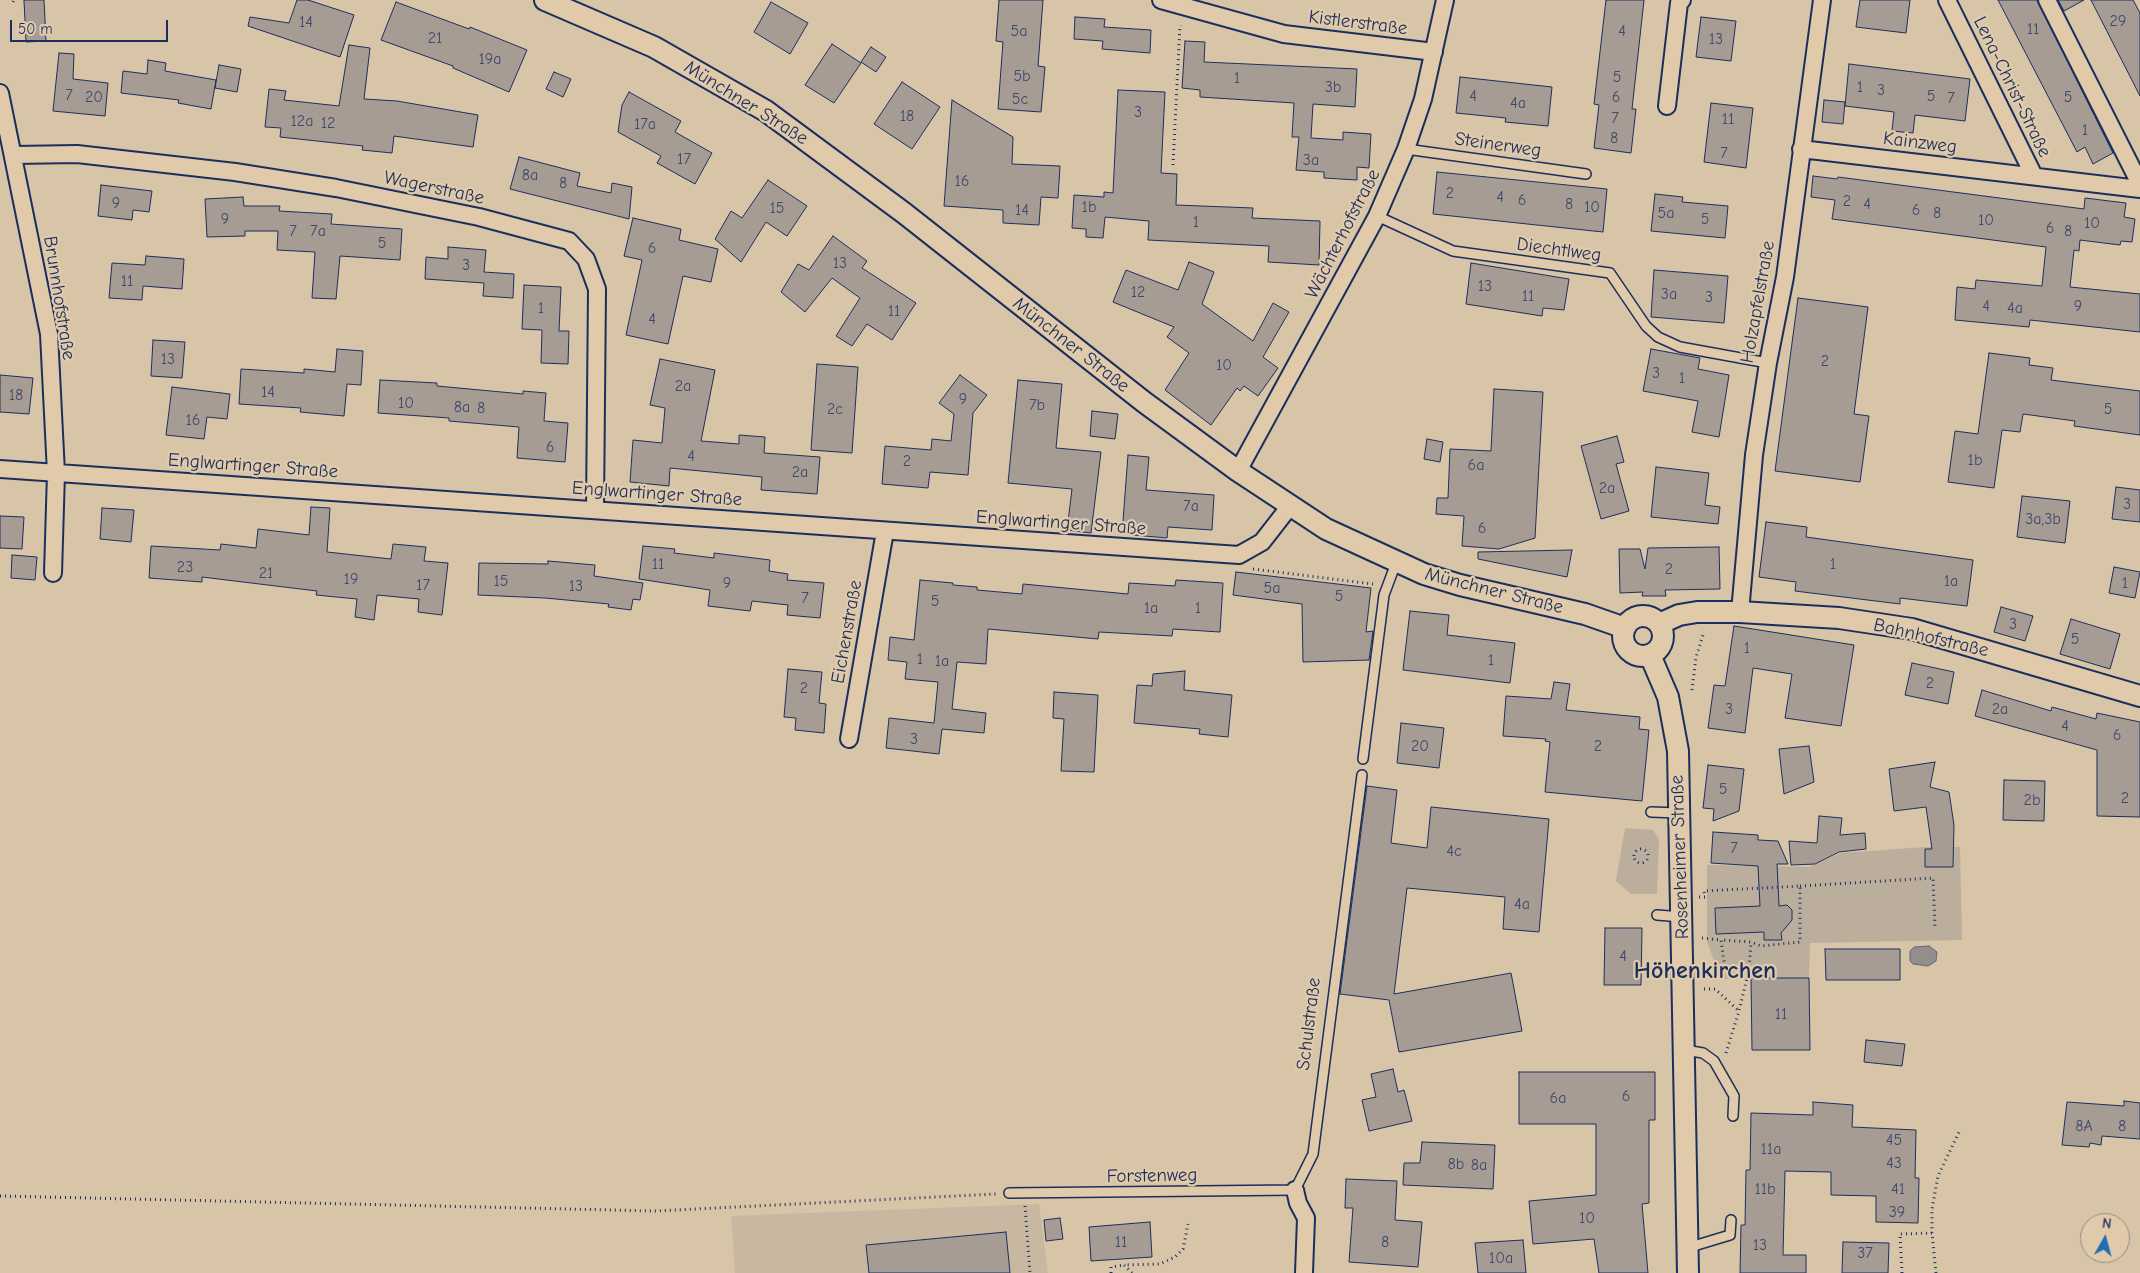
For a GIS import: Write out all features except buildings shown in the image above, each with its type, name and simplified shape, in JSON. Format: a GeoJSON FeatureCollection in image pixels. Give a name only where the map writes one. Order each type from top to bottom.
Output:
{"type":"FeatureCollection","features":[{"type":"Feature","properties":{"kind":"street","name":"Münchner Straße"},"geometry":{"type":"LineString","coordinates":[[545,0],[578,6],[766,111],[904,213],[1144,402],[1238,471],[1326,529],[1396,563],[1460,585],[1585,614],[1625,628]]}},
{"type":"Feature","properties":{"kind":"street","name":"Kistlerstraße"},"geometry":{"type":"LineString","coordinates":[[1161,0],[1284,34],[1434,52]]}},
{"type":"Feature","properties":{"kind":"street","name":"Wächterhofstraße"},"geometry":{"type":"LineString","coordinates":[[1238,471],[1377,216],[1406,149],[1423,99],[1445,0]]}},
{"type":"Feature","properties":{"kind":"street"},"geometry":{"type":"LineString","coordinates":[[1667,106],[1680,3],[1682,0]]}},
{"type":"Feature","properties":{"kind":"street","name":"Holzapfelstraße"},"geometry":{"type":"LineString","coordinates":[[1740,612],[1754,455],[1768,363],[1785,277],[1822,0]]}},
{"type":"Feature","properties":{"kind":"street","name":"Lena-Christ-Straße"},"geometry":{"type":"LineString","coordinates":[[1947,0],[2034,176],[2140,189]]}},
{"type":"Feature","properties":{"kind":"street"},"geometry":{"type":"LineString","coordinates":[[2047,0],[2140,184]]}},
{"type":"Feature","properties":{"kind":"street","name":"Brunnhofstraße"},"geometry":{"type":"LineString","coordinates":[[0,93],[14,154],[48,334],[56,473],[53,573]]}},
{"type":"Feature","properties":{"kind":"street","name":"Kainzweg"},"geometry":{"type":"LineString","coordinates":[[1801,149],[2034,176]]}},
{"type":"Feature","properties":{"kind":"street","name":"Wagerstraße"},"geometry":{"type":"LineString","coordinates":[[14,154],[77,154],[235,172],[336,188],[479,217],[569,241],[586,259],[597,289],[595,510]]}},
{"type":"Feature","properties":{"kind":"street","name":"Englwartinger Straße"},"geometry":{"type":"LineString","coordinates":[[0,469],[1239,555]]}},
{"type":"Feature","properties":{"kind":"street"},"geometry":{"type":"LineString","coordinates":[[1239,555],[1262,542],[1290,506]]}},
{"type":"Feature","properties":{"kind":"street","name":"Eichenstraße"},"geometry":{"type":"LineString","coordinates":[[849,739],[885,531]]}},
{"type":"Feature","properties":{"kind":"street","name":"Bahnhofstraße"},"geometry":{"type":"LineString","coordinates":[[1659,624],[1679,615],[1697,612],[1740,612],[1839,618],[1912,629],[2140,696]]}},
{"type":"Feature","properties":{"kind":"street"},"geometry":{"type":"LineString","coordinates":[[1642,616],[1649,617],[1659,624],[1663,638],[1656,651],[1650,654],[1636,654],[1630,651],[1624,639],[1625,628],[1631,620],[1642,616]]}},
{"type":"Feature","properties":{"kind":"street","name":"Rosenheimer Straße"},"geometry":{"type":"LineString","coordinates":[[1650,654],[1668,697],[1678,751],[1683,917],[1688,1273]]}},
{"type":"Feature","properties":{"kind":"street"},"geometry":{"type":"LineString","coordinates":[[1295,1190],[1298,1203],[1306,1218],[1304,1273]]}},
{"type":"Feature","properties":{"kind":"lane","name":"Steinerweg"},"geometry":{"type":"LineString","coordinates":[[1406,149],[1586,174]]}},
{"type":"Feature","properties":{"kind":"lane","name":"Diechtlweg"},"geometry":{"type":"LineString","coordinates":[[1377,216],[1453,251],[1610,273],[1646,326],[1658,337],[1680,347],[1768,363]]}},
{"type":"Feature","properties":{"kind":"lane"},"geometry":{"type":"LineString","coordinates":[[1364,759],[1386,586],[1396,563]]}},
{"type":"Feature","properties":{"kind":"lane","name":"Schulstraße"},"geometry":{"type":"LineString","coordinates":[[1295,1190],[1313,1154],[1362,775]]}},
{"type":"Feature","properties":{"kind":"lane"},"geometry":{"type":"LineString","coordinates":[[1651,812],[1679,813]]}},
{"type":"Feature","properties":{"kind":"lane"},"geometry":{"type":"LineString","coordinates":[[1657,915],[1683,917]]}},
{"type":"Feature","properties":{"kind":"lane"},"geometry":{"type":"LineString","coordinates":[[1685,1050],[1703,1053],[1714,1061],[1734,1096],[1734,1116]]}},
{"type":"Feature","properties":{"kind":"lane","name":"Forstenweg"},"geometry":{"type":"LineString","coordinates":[[1009,1193],[1295,1190]]}},
{"type":"Feature","properties":{"kind":"lane"},"geometry":{"type":"LineString","coordinates":[[1687,1248],[1730,1235],[1731,1220]]}},
{"type":"Feature","properties":{"kind":"path"},"geometry":{"type":"LineString","coordinates":[[1172,165],[1181,6]]}},
{"type":"Feature","properties":{"kind":"path"},"geometry":{"type":"LineString","coordinates":[[1239,555],[1241,568],[1386,586]]}},
{"type":"Feature","properties":{"kind":"path"},"geometry":{"type":"LineString","coordinates":[[1692,690],[1700,642],[1703,635],[1709,630]]}},
{"type":"Feature","properties":{"kind":"path"},"geometry":{"type":"LineString","coordinates":[[1643,849],[1649,857],[1647,861],[1640,864],[1634,859],[1634,855],[1636,851],[1643,849]]}},
{"type":"Feature","properties":{"kind":"path"},"geometry":{"type":"LineString","coordinates":[[1649,857],[1656,857]]}},
{"type":"Feature","properties":{"kind":"path"},"geometry":{"type":"LineString","coordinates":[[1704,891],[1933,878],[1935,928]]}},
{"type":"Feature","properties":{"kind":"path"},"geometry":{"type":"LineString","coordinates":[[1749,970],[1725,968],[1721,940],[1751,942],[1761,946],[1800,942],[1800,886]]}},
{"type":"Feature","properties":{"kind":"path"},"geometry":{"type":"LineString","coordinates":[[1723,1062],[1739,1011],[1749,970],[1751,942]]}},
{"type":"Feature","properties":{"kind":"path"},"geometry":{"type":"LineString","coordinates":[[1704,989],[1715,989],[1739,1011]]}},
{"type":"Feature","properties":{"kind":"path"},"geometry":{"type":"LineString","coordinates":[[1936,1273],[1932,1209],[1938,1176],[1960,1130]]}},
{"type":"Feature","properties":{"kind":"path"},"geometry":{"type":"LineString","coordinates":[[0,1196],[656,1212],[1009,1193]]}},
{"type":"Feature","properties":{"kind":"path"},"geometry":{"type":"LineString","coordinates":[[1024,1194],[1030,1273]]}},
{"type":"Feature","properties":{"kind":"path"},"geometry":{"type":"LineString","coordinates":[[1111,1273],[1111,1267],[1160,1264],[1175,1257],[1183,1249],[1188,1224]]}},
{"type":"Feature","properties":{"kind":"path"},"geometry":{"type":"LineString","coordinates":[[1902,1273],[1900,1234],[1932,1233]]}},
{"type":"Feature","properties":{"kind":"path"},"geometry":{"type":"LineString","coordinates":[[1124,1266],[1132,1273]]}},
{"type":"Feature","properties":{"kind":"shaded area"},"geometry":{"type":"Polygon","coordinates":[[[1625,828],[1653,830],[1659,839],[1657,894],[1631,894],[1616,881],[1625,828]]]}},
{"type":"Feature","properties":{"kind":"shaded area"},"geometry":{"type":"Polygon","coordinates":[[[1925,847],[1960,847],[1962,940],[1810,943],[1809,978],[1721,979],[1707,942],[1707,865],[1809,867],[1841,853],[1925,847]]]}},
{"type":"Feature","properties":{"kind":"shaded area"},"geometry":{"type":"Polygon","coordinates":[[[1929,946],[1937,952],[1936,961],[1928,966],[1913,964],[1910,961],[1910,951],[1914,947],[1929,946]]]}},
{"type":"Feature","properties":{"kind":"shaded area"},"geometry":{"type":"Polygon","coordinates":[[[1039,1204],[1048,1273],[735,1273],[731,1216],[1039,1204]]]}},
{"type":"Feature","properties":{"kind":"district","name":"Höhenkirchen"},"geometry":{"type":"Point","coordinates":[1705,971]}}]}
